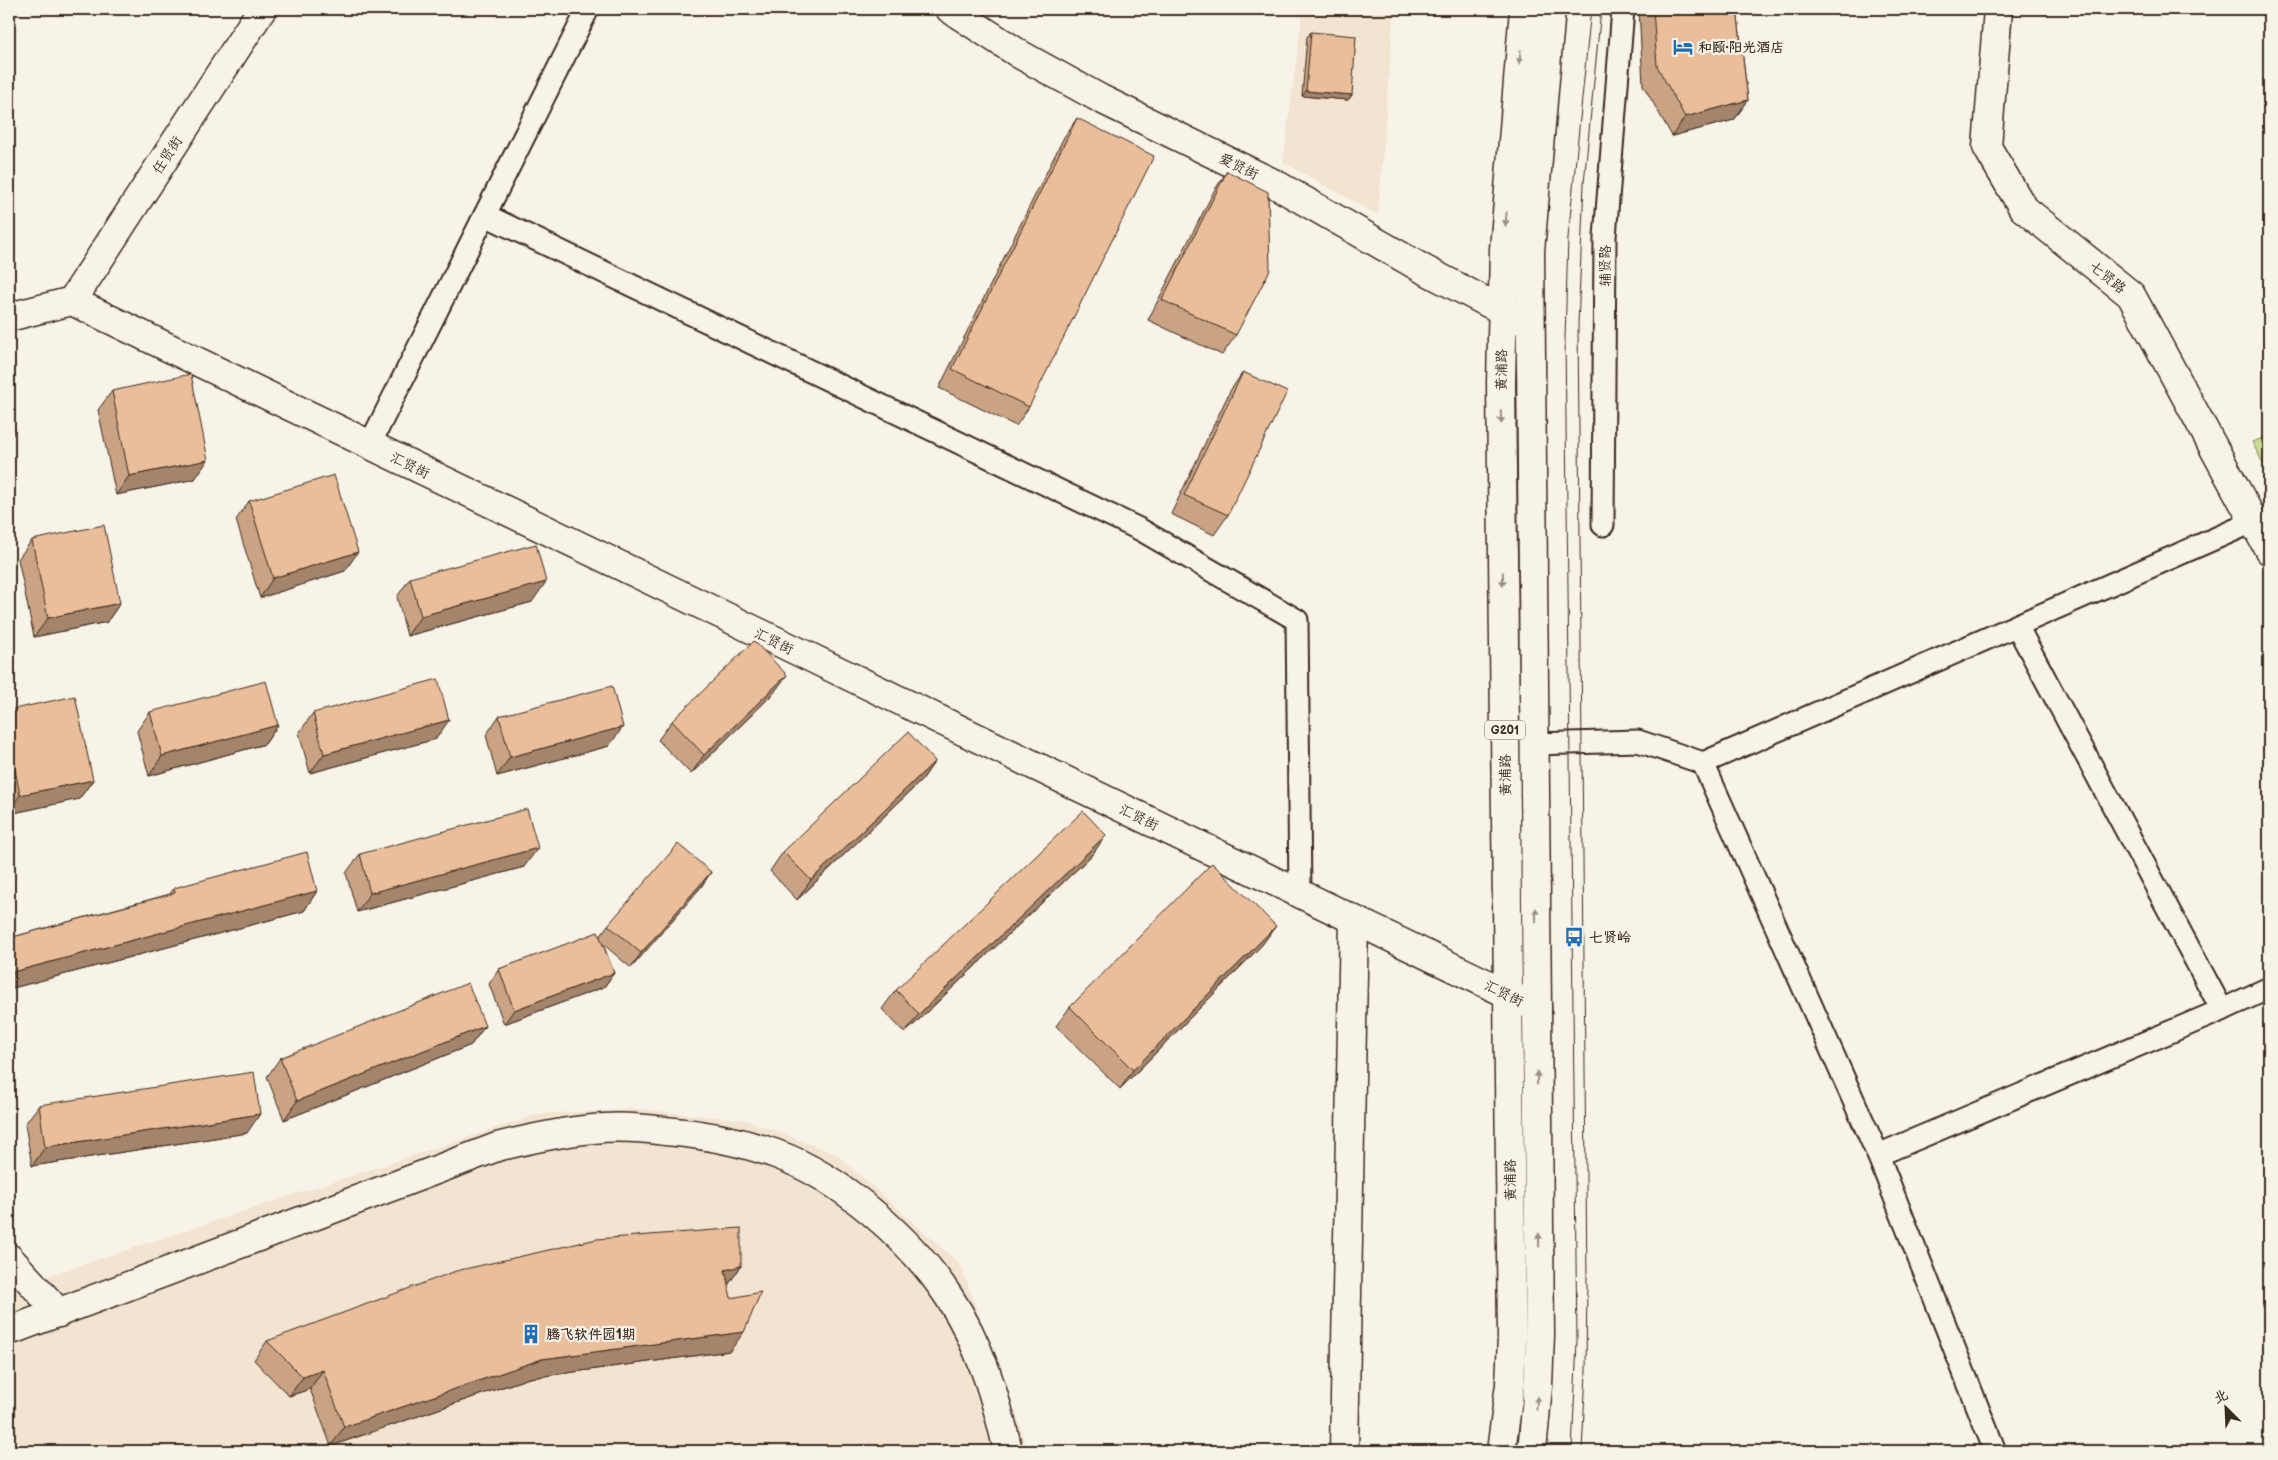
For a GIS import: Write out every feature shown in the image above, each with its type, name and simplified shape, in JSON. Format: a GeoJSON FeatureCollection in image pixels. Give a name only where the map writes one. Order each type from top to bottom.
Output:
{"type":"FeatureCollection","features":[{"type":"Feature","properties":{"kind":"main road","name":"任贤街"},"geometry":{"type":"LineString","coordinates":[[72,301],[262,9]]}},
{"type":"Feature","properties":{"kind":"main road","name":"爱贤街"},"geometry":{"type":"LineString","coordinates":[[950,9],[1021,55],[1101,100],[1275,184],[1425,270],[1530,324]]}},
{"type":"Feature","properties":{"kind":"main road","name":"黄浦路"},"geometry":{"type":"LineString","coordinates":[[1501,1451],[1510,1384],[1512,1336],[1501,403],[1502,310],[1504,249],[1524,9]]}},
{"type":"Feature","properties":{"kind":"main road","name":"黄浦路"},"geometry":{"type":"LineString","coordinates":[[1532,1451],[1538,1386],[1540,1334],[1530,251],[1551,9]]}},
{"type":"Feature","properties":{"kind":"main road","name":"七贤路"},"geometry":{"type":"LineString","coordinates":[[1998,9],[1987,148],[2023,208],[2131,295],[2269,550]]}},
{"type":"Feature","properties":{"kind":"main road"},"geometry":{"type":"LineString","coordinates":[[9,317],[72,301]]}},
{"type":"Feature","properties":{"kind":"main road","name":"汇贤街"},"geometry":{"type":"LineString","coordinates":[[72,301],[1536,1008]]}},
{"type":"Feature","properties":{"kind":"main road"},"geometry":{"type":"LineString","coordinates":[[1344,1451],[1354,920]]}},
{"type":"Feature","properties":{"kind":"main road"},"geometry":{"type":"LineString","coordinates":[[9,1332],[497,1147],[547,1135],[595,1128],[646,1129],[692,1133],[738,1142],[778,1155],[813,1172],[873,1213],[898,1237],[925,1265],[949,1297],[968,1331],[985,1368],[998,1408],[1008,1451]]}},
{"type":"Feature","properties":{"kind":"main road"},"geometry":{"type":"LineString","coordinates":[[9,1258],[59,1313]]}},
{"type":"Feature","properties":{"kind":"street"},"geometry":{"type":"LineString","coordinates":[[369,446],[588,9]]}},
{"type":"Feature","properties":{"kind":"street","name":"辅贤路"},"geometry":{"type":"LineString","coordinates":[[1603,525],[1606,237],[1623,9]]}},
{"type":"Feature","properties":{"kind":"street"},"geometry":{"type":"LineString","coordinates":[[485,215],[1141,530],[1297,620],[1300,894]]}},
{"type":"Feature","properties":{"kind":"street"},"geometry":{"type":"LineString","coordinates":[[1534,744],[1638,741],[1703,763],[2255,521]]}},
{"type":"Feature","properties":{"kind":"street"},"geometry":{"type":"LineString","coordinates":[[2017,626],[2222,1010]]}},
{"type":"Feature","properties":{"kind":"street"},"geometry":{"type":"LineString","coordinates":[[1703,763],[1878,1155],[1995,1451]]}},
{"type":"Feature","properties":{"kind":"street"},"geometry":{"type":"LineString","coordinates":[[1878,1155],[2222,1010],[2269,988]]}},
{"type":"Feature","properties":{"kind":"shaded area"},"geometry":{"type":"Polygon","coordinates":[[[1303,9],[1394,9],[1378,215],[1283,162],[1303,9]]]}},
{"type":"Feature","properties":{"kind":"shaded area"},"geometry":{"type":"Polygon","coordinates":[[[635,1109],[746,1120],[836,1154],[960,1264],[1021,1428],[1026,1451],[9,1451],[9,1289],[539,1114],[635,1109]]]}},
{"type":"Feature","properties":{"kind":"green space"},"geometry":{"type":"Polygon","coordinates":[[[2269,436],[2269,475],[2252,442],[2269,436]]]}},
{"type":"Feature","properties":{"kind":"building","name":"和颐·阳光酒店"},"geometry":{"type":"Polygon","coordinates":[[[1653,9],[1737,9],[1748,100],[1685,117],[1657,66],[1653,9]]]}},
{"type":"Feature","properties":{"kind":"building"},"geometry":{"type":"Polygon","coordinates":[[[1311,32],[1356,36],[1352,95],[1306,91],[1311,32]]]}},
{"type":"Feature","properties":{"kind":"building"},"geometry":{"type":"Polygon","coordinates":[[[1077,118],[1154,156],[1029,407],[952,369],[1077,118]]]}},
{"type":"Feature","properties":{"kind":"building"},"geometry":{"type":"Polygon","coordinates":[[[1227,171],[1268,192],[1270,270],[1236,335],[1162,300],[1227,171]]]}},
{"type":"Feature","properties":{"kind":"building"},"geometry":{"type":"Polygon","coordinates":[[[1243,372],[1287,392],[1228,515],[1184,495],[1243,372]]]}},
{"type":"Feature","properties":{"kind":"building"},"geometry":{"type":"Polygon","coordinates":[[[191,374],[208,460],[129,476],[112,391],[191,374]]]}},
{"type":"Feature","properties":{"kind":"building"},"geometry":{"type":"Polygon","coordinates":[[[9,409],[14,433],[9,434],[9,409]]]}},
{"type":"Feature","properties":{"kind":"building"},"geometry":{"type":"Polygon","coordinates":[[[334,475],[358,552],[273,578],[249,501],[334,475]]]}},
{"type":"Feature","properties":{"kind":"building"},"geometry":{"type":"Polygon","coordinates":[[[104,525],[120,603],[48,618],[32,540],[104,525]]]}},
{"type":"Feature","properties":{"kind":"building"},"geometry":{"type":"Polygon","coordinates":[[[536,544],[546,582],[421,616],[410,578],[536,544]]]}},
{"type":"Feature","properties":{"kind":"building"},"geometry":{"type":"Polygon","coordinates":[[[754,641],[787,675],[704,755],[672,721],[754,641]]]}},
{"type":"Feature","properties":{"kind":"building"},"geometry":{"type":"Polygon","coordinates":[[[438,679],[449,720],[324,754],[313,713],[438,679]]]}},
{"type":"Feature","properties":{"kind":"building"},"geometry":{"type":"Polygon","coordinates":[[[266,681],[278,725],[162,756],[150,712],[266,681]]]}},
{"type":"Feature","properties":{"kind":"building"},"geometry":{"type":"Polygon","coordinates":[[[612,686],[623,727],[510,757],[499,716],[612,686]]]}},
{"type":"Feature","properties":{"kind":"building"},"geometry":{"type":"Polygon","coordinates":[[[75,696],[93,780],[20,795],[9,739],[9,710],[75,696]]]}},
{"type":"Feature","properties":{"kind":"building"},"geometry":{"type":"Polygon","coordinates":[[[908,732],[935,761],[811,880],[783,852],[908,732]]]}},
{"type":"Feature","properties":{"kind":"building"},"geometry":{"type":"Polygon","coordinates":[[[527,809],[538,848],[370,893],[360,854],[527,809]]]}},
{"type":"Feature","properties":{"kind":"building"},"geometry":{"type":"Polygon","coordinates":[[[1083,811],[1106,835],[919,1014],[896,990],[1083,811]]]}},
{"type":"Feature","properties":{"kind":"building"},"geometry":{"type":"Polygon","coordinates":[[[678,844],[711,872],[641,953],[608,925],[678,844]]]}},
{"type":"Feature","properties":{"kind":"building"},"geometry":{"type":"Polygon","coordinates":[[[307,852],[317,891],[13,972],[9,956],[9,938],[175,893],[174,888],[307,852]]]}},
{"type":"Feature","properties":{"kind":"building"},"geometry":{"type":"Polygon","coordinates":[[[1212,863],[1276,926],[1133,1070],[1070,1007],[1212,863]]]}},
{"type":"Feature","properties":{"kind":"building"},"geometry":{"type":"Polygon","coordinates":[[[598,932],[614,973],[514,1010],[499,969],[598,932]]]}},
{"type":"Feature","properties":{"kind":"building"},"geometry":{"type":"Polygon","coordinates":[[[468,983],[485,1026],[297,1101],[280,1058],[468,983]]]}},
{"type":"Feature","properties":{"kind":"building"},"geometry":{"type":"Polygon","coordinates":[[[254,1072],[260,1114],[45,1147],[39,1105],[254,1072]]]}},
{"type":"Feature","properties":{"kind":"building","name":"腾飞软件园1期"},"geometry":{"type":"Polygon","coordinates":[[[741,1228],[741,1266],[725,1270],[731,1298],[761,1292],[744,1332],[542,1359],[344,1427],[323,1370],[303,1377],[267,1341],[456,1271],[597,1239],[741,1228]]]}},
{"type":"Feature","properties":{"kind":"tram line"},"geometry":{"type":"LineString","coordinates":[[1572,1451],[1577,1341],[1565,339],[1568,238],[1591,9]]}},
{"type":"Feature","properties":{"kind":"tram line"},"geometry":{"type":"LineString","coordinates":[[1582,1451],[1586,1372],[1587,1281],[1578,325],[1584,183],[1601,9]]}},
{"type":"Feature","properties":{"kind":"place","name":"和颐·阳光酒店"},"geometry":{"type":"Point","coordinates":[1683,47]}},
{"type":"Feature","properties":{"kind":"place","name":"七贤岭"},"geometry":{"type":"Point","coordinates":[1574,937]}},
{"type":"Feature","properties":{"kind":"place","name":"腾飞软件园1期"},"geometry":{"type":"Point","coordinates":[531,1334]}}]}
